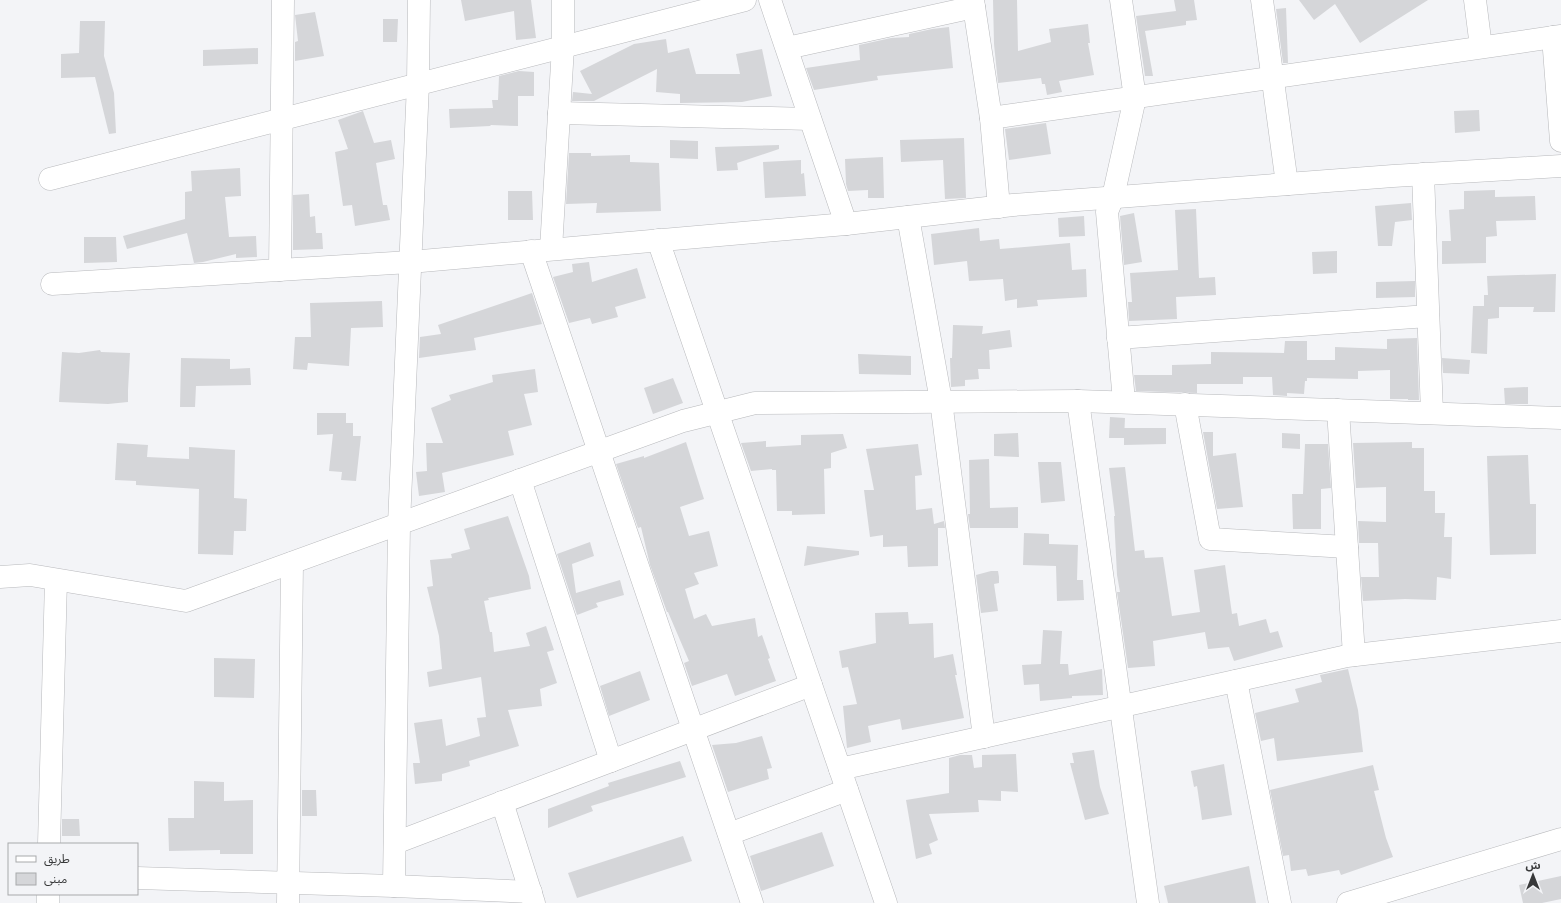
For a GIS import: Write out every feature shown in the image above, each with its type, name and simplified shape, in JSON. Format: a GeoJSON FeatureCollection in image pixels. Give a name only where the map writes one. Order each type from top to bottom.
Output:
{"type":"FeatureCollection","features":[{"type":"Feature","properties":{"kind":"street"},"geometry":{"type":"LineString","coordinates":[[280,270],[283,0]]}},
{"type":"Feature","properties":{"kind":"street"},"geometry":{"type":"LineString","coordinates":[[394,886],[399,524],[418,84],[419,0]]}},
{"type":"Feature","properties":{"kind":"street"},"geometry":{"type":"LineString","coordinates":[[563,0],[563,47],[559,113],[541,250],[599,451],[752,903]]}},
{"type":"Feature","properties":{"kind":"street"},"geometry":{"type":"LineString","coordinates":[[50,179],[746,0]]}},
{"type":"Feature","properties":{"kind":"street"},"geometry":{"type":"LineString","coordinates":[[770,0],[846,224]]}},
{"type":"Feature","properties":{"kind":"street"},"geometry":{"type":"LineString","coordinates":[[1121,0],[1135,98],[1113,198],[1106,212],[1124,402]]}},
{"type":"Feature","properties":{"kind":"street"},"geometry":{"type":"LineString","coordinates":[[1262,0],[1287,184]]}},
{"type":"Feature","properties":{"kind":"street"},"geometry":{"type":"LineString","coordinates":[[1476,0],[1482,48]]}},
{"type":"Feature","properties":{"kind":"street"},"geometry":{"type":"LineString","coordinates":[[786,48],[974,3],[991,118],[999,207]]}},
{"type":"Feature","properties":{"kind":"street"},"geometry":{"type":"LineString","coordinates":[[991,118],[1557,37],[1561,141]]}},
{"type":"Feature","properties":{"kind":"street"},"geometry":{"type":"LineString","coordinates":[[559,113],[810,119]]}},
{"type":"Feature","properties":{"kind":"street"},"geometry":{"type":"LineString","coordinates":[[52,284],[410,262],[846,224],[999,207],[1423,174],[1561,166]]}},
{"type":"Feature","properties":{"kind":"street"},"geometry":{"type":"LineString","coordinates":[[1423,174],[1432,413]]}},
{"type":"Feature","properties":{"kind":"street"},"geometry":{"type":"LineString","coordinates":[[908,217],[941,402],[984,737]]}},
{"type":"Feature","properties":{"kind":"street"},"geometry":{"type":"LineString","coordinates":[[658,240],[886,903]]}},
{"type":"Feature","properties":{"kind":"street"},"geometry":{"type":"LineString","coordinates":[[1118,338],[1428,316]]}},
{"type":"Feature","properties":{"kind":"street"},"geometry":{"type":"LineString","coordinates":[[1078,400],[1148,903]]}},
{"type":"Feature","properties":{"kind":"street"},"geometry":{"type":"LineString","coordinates":[[0,577],[30,575],[186,601],[683,421],[755,403],[1078,400],[1561,418]]}},
{"type":"Feature","properties":{"kind":"street"},"geometry":{"type":"LineString","coordinates":[[1185,404],[1210,539],[1347,547]]}},
{"type":"Feature","properties":{"kind":"street"},"geometry":{"type":"LineString","coordinates":[[1338,410],[1354,655]]}},
{"type":"Feature","properties":{"kind":"street"},"geometry":{"type":"LineString","coordinates":[[520,480],[611,761]]}},
{"type":"Feature","properties":{"kind":"street"},"geometry":{"type":"LineString","coordinates":[[288,893],[292,563]]}},
{"type":"Feature","properties":{"kind":"street"},"geometry":{"type":"LineString","coordinates":[[49,843],[56,580]]}},
{"type":"Feature","properties":{"kind":"street"},"geometry":{"type":"LineString","coordinates":[[840,769],[1354,655],[1561,631]]}},
{"type":"Feature","properties":{"kind":"street"},"geometry":{"type":"LineString","coordinates":[[1236,681],[1280,903]]}},
{"type":"Feature","properties":{"kind":"street"},"geometry":{"type":"LineString","coordinates":[[395,842],[811,685]]}},
{"type":"Feature","properties":{"kind":"street"},"geometry":{"type":"LineString","coordinates":[[729,834],[847,790]]}},
{"type":"Feature","properties":{"kind":"street"},"geometry":{"type":"LineString","coordinates":[[138,878],[288,893],[394,886],[532,898],[502,802]]}},
{"type":"Feature","properties":{"kind":"street"},"geometry":{"type":"LineString","coordinates":[[1348,903],[1561,838]]}},
{"type":"Feature","properties":{"kind":"building"},"geometry":{"type":"Polygon","coordinates":[[[461,0],[531,0],[536,38],[516,40],[514,11],[465,21],[461,0]]]}},
{"type":"Feature","properties":{"kind":"building"},"geometry":{"type":"Polygon","coordinates":[[[993,0],[1017,0],[1018,51],[1051,42],[1049,29],[1088,24],[1090,43],[1088,43],[1094,75],[1059,81],[1062,92],[1047,95],[1045,84],[1042,84],[1041,78],[998,83],[994,44],[993,0]]]}},
{"type":"Feature","properties":{"kind":"building"},"geometry":{"type":"Polygon","coordinates":[[[1174,0],[1194,0],[1197,20],[1186,21],[1186,25],[1145,31],[1153,76],[1145,76],[1136,16],[1176,11],[1174,0]]]}},
{"type":"Feature","properties":{"kind":"building"},"geometry":{"type":"Polygon","coordinates":[[[1299,0],[1428,0],[1360,43],[1335,4],[1314,20],[1299,0]]]}},
{"type":"Feature","properties":{"kind":"building"},"geometry":{"type":"Polygon","coordinates":[[[1286,8],[1288,63],[1283,63],[1276,9],[1286,8]]]}},
{"type":"Feature","properties":{"kind":"building"},"geometry":{"type":"Polygon","coordinates":[[[315,12],[324,56],[295,61],[295,42],[298,41],[295,15],[315,12]]]}},
{"type":"Feature","properties":{"kind":"building"},"geometry":{"type":"Polygon","coordinates":[[[383,19],[398,19],[397,42],[383,42],[383,19]]]}},
{"type":"Feature","properties":{"kind":"building"},"geometry":{"type":"Polygon","coordinates":[[[80,21],[105,21],[104,56],[114,93],[116,133],[109,134],[95,77],[61,78],[61,54],[79,53],[80,21]]]}},
{"type":"Feature","properties":{"kind":"building"},"geometry":{"type":"Polygon","coordinates":[[[949,27],[953,68],[877,76],[878,80],[814,90],[806,68],[860,60],[859,45],[891,38],[909,37],[909,34],[949,27]]]}},
{"type":"Feature","properties":{"kind":"building"},"geometry":{"type":"Polygon","coordinates":[[[666,39],[668,53],[689,48],[696,74],[740,74],[736,54],[762,49],[772,96],[742,102],[680,103],[680,94],[656,92],[657,69],[594,101],[572,101],[573,92],[592,94],[580,71],[634,44],[666,39]]]}},
{"type":"Feature","properties":{"kind":"building"},"geometry":{"type":"Polygon","coordinates":[[[258,48],[258,64],[203,66],[203,50],[258,48]]]}},
{"type":"Feature","properties":{"kind":"building"},"geometry":{"type":"Polygon","coordinates":[[[519,71],[534,72],[534,96],[518,96],[518,126],[491,125],[450,128],[449,109],[493,108],[492,100],[498,100],[499,76],[519,71]]]}},
{"type":"Feature","properties":{"kind":"building"},"geometry":{"type":"Polygon","coordinates":[[[1479,110],[1480,131],[1455,133],[1454,111],[1479,110]]]}},
{"type":"Feature","properties":{"kind":"building"},"geometry":{"type":"Polygon","coordinates":[[[363,111],[374,143],[391,140],[395,159],[376,163],[383,205],[387,205],[390,220],[355,226],[352,205],[343,206],[335,152],[348,149],[338,120],[363,111]]]}},
{"type":"Feature","properties":{"kind":"building"},"geometry":{"type":"Polygon","coordinates":[[[1046,123],[1051,154],[1009,160],[1005,129],[1046,123]]]}},
{"type":"Feature","properties":{"kind":"building"},"geometry":{"type":"Polygon","coordinates":[[[964,138],[966,198],[945,199],[943,160],[901,162],[900,140],[964,138]]]}},
{"type":"Feature","properties":{"kind":"building"},"geometry":{"type":"Polygon","coordinates":[[[670,140],[698,141],[698,159],[670,158],[670,140]]]}},
{"type":"Feature","properties":{"kind":"building"},"geometry":{"type":"Polygon","coordinates":[[[779,145],[779,149],[737,163],[738,170],[717,171],[715,147],[779,145]]]}},
{"type":"Feature","properties":{"kind":"building"},"geometry":{"type":"Polygon","coordinates":[[[569,153],[591,153],[591,156],[630,155],[630,162],[659,163],[661,211],[596,213],[597,203],[566,204],[569,153]]]}},
{"type":"Feature","properties":{"kind":"building"},"geometry":{"type":"Polygon","coordinates":[[[883,157],[884,198],[868,198],[868,190],[848,191],[846,184],[845,159],[883,157]]]}},
{"type":"Feature","properties":{"kind":"building"},"geometry":{"type":"Polygon","coordinates":[[[801,160],[801,174],[804,173],[806,196],[765,198],[763,162],[801,160]]]}},
{"type":"Feature","properties":{"kind":"building"},"geometry":{"type":"Polygon","coordinates":[[[240,168],[241,196],[225,197],[229,237],[256,236],[257,257],[236,258],[236,254],[194,263],[187,233],[127,249],[123,236],[185,219],[185,192],[192,191],[191,171],[240,168]]]}},
{"type":"Feature","properties":{"kind":"building"},"geometry":{"type":"Polygon","coordinates":[[[1495,190],[1495,197],[1535,196],[1536,220],[1496,221],[1497,236],[1486,237],[1486,263],[1442,264],[1442,241],[1451,241],[1449,210],[1464,209],[1464,191],[1495,190]]]}},
{"type":"Feature","properties":{"kind":"building"},"geometry":{"type":"Polygon","coordinates":[[[508,191],[532,191],[533,220],[508,220],[508,191]]]}},
{"type":"Feature","properties":{"kind":"building"},"geometry":{"type":"Polygon","coordinates":[[[309,194],[310,217],[315,216],[316,233],[322,233],[323,249],[293,250],[293,195],[309,194]]]}},
{"type":"Feature","properties":{"kind":"building"},"geometry":{"type":"Polygon","coordinates":[[[1411,203],[1412,220],[1395,222],[1392,246],[1378,246],[1375,206],[1411,203]]]}},
{"type":"Feature","properties":{"kind":"building"},"geometry":{"type":"Polygon","coordinates":[[[1196,209],[1199,278],[1215,277],[1216,295],[1176,297],[1177,319],[1129,321],[1128,302],[1132,302],[1130,273],[1178,270],[1175,210],[1196,209]]]}},
{"type":"Feature","properties":{"kind":"building"},"geometry":{"type":"Polygon","coordinates":[[[1134,213],[1142,262],[1124,265],[1120,216],[1134,213]]]}},
{"type":"Feature","properties":{"kind":"building"},"geometry":{"type":"Polygon","coordinates":[[[1084,216],[1085,236],[1059,237],[1058,218],[1084,216]]]}},
{"type":"Feature","properties":{"kind":"building"},"geometry":{"type":"Polygon","coordinates":[[[979,228],[980,241],[999,239],[1000,249],[1070,243],[1072,270],[1086,269],[1087,297],[1037,300],[1038,306],[1017,308],[1017,299],[1005,301],[1003,279],[969,281],[967,261],[934,265],[931,234],[979,228]]]}},
{"type":"Feature","properties":{"kind":"building"},"geometry":{"type":"Polygon","coordinates":[[[84,237],[116,237],[117,262],[84,263],[84,237]]]}},
{"type":"Feature","properties":{"kind":"building"},"geometry":{"type":"Polygon","coordinates":[[[1337,251],[1337,273],[1313,274],[1312,252],[1337,251]]]}},
{"type":"Feature","properties":{"kind":"building"},"geometry":{"type":"Polygon","coordinates":[[[589,262],[592,282],[637,268],[646,298],[615,307],[618,317],[592,324],[590,318],[569,323],[553,277],[573,272],[572,264],[589,262]]]}},
{"type":"Feature","properties":{"kind":"building"},"geometry":{"type":"Polygon","coordinates":[[[1556,274],[1555,312],[1533,312],[1534,307],[1499,307],[1499,318],[1488,319],[1487,354],[1471,353],[1473,306],[1484,306],[1484,295],[1488,295],[1487,276],[1556,274]]]}},
{"type":"Feature","properties":{"kind":"building"},"geometry":{"type":"Polygon","coordinates":[[[1415,281],[1415,297],[1376,298],[1376,282],[1415,281]]]}},
{"type":"Feature","properties":{"kind":"building"},"geometry":{"type":"Polygon","coordinates":[[[532,293],[542,324],[474,338],[476,350],[419,358],[420,337],[441,334],[438,325],[532,293]]]}},
{"type":"Feature","properties":{"kind":"building"},"geometry":{"type":"Polygon","coordinates":[[[382,301],[383,327],[351,328],[349,366],[308,363],[307,370],[293,369],[295,337],[311,337],[310,303],[382,301]]]}},
{"type":"Feature","properties":{"kind":"building"},"geometry":{"type":"Polygon","coordinates":[[[953,325],[983,326],[982,334],[1010,330],[1012,347],[989,350],[990,369],[978,369],[979,379],[965,380],[965,386],[951,387],[950,358],[952,358],[953,325]]]}},
{"type":"Feature","properties":{"kind":"building"},"geometry":{"type":"Polygon","coordinates":[[[1417,338],[1419,400],[1390,399],[1390,370],[1358,371],[1358,379],[1307,378],[1307,381],[1305,381],[1304,394],[1287,393],[1287,396],[1273,395],[1272,377],[1243,377],[1243,384],[1197,384],[1197,393],[1136,391],[1134,375],[1172,375],[1172,365],[1211,364],[1211,352],[1284,353],[1285,341],[1307,341],[1307,360],[1335,360],[1335,347],[1387,349],[1387,339],[1417,338]]]}},
{"type":"Feature","properties":{"kind":"building"},"geometry":{"type":"Polygon","coordinates":[[[100,350],[101,352],[130,353],[128,402],[108,404],[59,402],[62,352],[79,353],[100,350]]]}},
{"type":"Feature","properties":{"kind":"building"},"geometry":{"type":"Polygon","coordinates":[[[858,354],[911,356],[911,375],[859,374],[858,354]]]}},
{"type":"Feature","properties":{"kind":"building"},"geometry":{"type":"Polygon","coordinates":[[[181,358],[230,359],[230,369],[250,368],[251,385],[196,386],[195,407],[180,407],[181,358]]]}},
{"type":"Feature","properties":{"kind":"building"},"geometry":{"type":"Polygon","coordinates":[[[1442,358],[1470,360],[1469,374],[1443,373],[1442,358]]]}},
{"type":"Feature","properties":{"kind":"building"},"geometry":{"type":"Polygon","coordinates":[[[535,369],[538,392],[524,394],[532,425],[508,431],[514,455],[442,473],[445,492],[419,496],[416,472],[427,471],[426,443],[443,443],[431,408],[451,400],[449,395],[493,382],[492,375],[535,369]]]}},
{"type":"Feature","properties":{"kind":"building"},"geometry":{"type":"Polygon","coordinates":[[[673,378],[683,403],[653,414],[644,388],[673,378]]]}},
{"type":"Feature","properties":{"kind":"building"},"geometry":{"type":"Polygon","coordinates":[[[1528,387],[1528,404],[1505,404],[1504,388],[1528,387]]]}},
{"type":"Feature","properties":{"kind":"building"},"geometry":{"type":"Polygon","coordinates":[[[317,413],[346,413],[346,423],[353,423],[353,436],[361,436],[356,481],[341,480],[342,472],[329,471],[333,434],[317,435],[317,413]]]}},
{"type":"Feature","properties":{"kind":"building"},"geometry":{"type":"Polygon","coordinates":[[[1110,417],[1125,418],[1124,438],[1109,438],[1110,417]]]}},
{"type":"Feature","properties":{"kind":"building"},"geometry":{"type":"Polygon","coordinates":[[[1124,428],[1166,428],[1166,444],[1124,445],[1124,428]]]}},
{"type":"Feature","properties":{"kind":"building"},"geometry":{"type":"Polygon","coordinates":[[[1203,432],[1213,432],[1213,456],[1236,453],[1243,507],[1217,509],[1203,432]]]}},
{"type":"Feature","properties":{"kind":"building"},"geometry":{"type":"Polygon","coordinates":[[[1018,433],[1019,457],[994,456],[994,434],[1018,433]]]}},
{"type":"Feature","properties":{"kind":"building"},"geometry":{"type":"Polygon","coordinates":[[[1282,433],[1300,434],[1300,449],[1282,448],[1282,433]]]}},
{"type":"Feature","properties":{"kind":"building"},"geometry":{"type":"Polygon","coordinates":[[[843,434],[847,448],[831,453],[831,468],[824,469],[825,514],[792,515],[792,511],[777,511],[776,470],[751,471],[741,443],[766,441],[766,447],[801,445],[801,435],[843,434]]]}},
{"type":"Feature","properties":{"kind":"building"},"geometry":{"type":"Polygon","coordinates":[[[686,442],[704,499],[680,507],[689,536],[709,531],[718,566],[694,573],[699,584],[685,589],[694,619],[706,614],[712,626],[755,618],[758,637],[762,635],[770,658],[768,659],[776,681],[735,696],[727,674],[692,686],[684,663],[689,661],[667,612],[650,565],[641,527],[638,528],[616,464],[644,456],[644,458],[686,442]]]}},
{"type":"Feature","properties":{"kind":"building"},"geometry":{"type":"Polygon","coordinates":[[[1412,442],[1412,448],[1424,448],[1424,491],[1435,491],[1435,513],[1445,513],[1444,537],[1452,537],[1451,579],[1437,577],[1436,600],[1405,599],[1363,601],[1361,577],[1379,577],[1378,543],[1359,543],[1358,521],[1386,522],[1386,487],[1356,488],[1353,443],[1412,442]]]}},
{"type":"Feature","properties":{"kind":"building"},"geometry":{"type":"Polygon","coordinates":[[[117,443],[148,445],[147,457],[189,459],[189,447],[235,450],[234,498],[247,499],[246,531],[234,531],[233,555],[198,554],[199,489],[136,485],[136,481],[115,480],[117,443]]]}},
{"type":"Feature","properties":{"kind":"building"},"geometry":{"type":"Polygon","coordinates":[[[918,444],[922,475],[915,476],[916,510],[932,508],[934,524],[944,521],[945,528],[938,528],[938,566],[908,567],[907,546],[883,547],[883,535],[870,537],[864,490],[874,490],[866,449],[918,444]]]}},
{"type":"Feature","properties":{"kind":"building"},"geometry":{"type":"Polygon","coordinates":[[[1305,444],[1328,444],[1331,488],[1321,489],[1321,529],[1293,529],[1292,494],[1303,494],[1305,444]]]}},
{"type":"Feature","properties":{"kind":"building"},"geometry":{"type":"Polygon","coordinates":[[[1528,455],[1530,504],[1536,504],[1536,554],[1490,555],[1487,456],[1528,455]]]}},
{"type":"Feature","properties":{"kind":"building"},"geometry":{"type":"Polygon","coordinates":[[[989,459],[990,508],[1018,507],[1018,528],[970,528],[968,514],[970,514],[969,460],[989,459]]]}},
{"type":"Feature","properties":{"kind":"building"},"geometry":{"type":"Polygon","coordinates":[[[1038,462],[1061,462],[1065,501],[1041,503],[1038,462]]]}},
{"type":"Feature","properties":{"kind":"building"},"geometry":{"type":"Polygon","coordinates":[[[1125,467],[1135,551],[1144,550],[1145,558],[1163,557],[1172,616],[1200,612],[1194,570],[1225,565],[1232,614],[1237,613],[1239,626],[1266,619],[1270,633],[1278,631],[1283,647],[1234,661],[1229,647],[1208,649],[1205,632],[1153,641],[1155,666],[1128,668],[1117,592],[1120,592],[1117,575],[1115,516],[1109,468],[1125,467]]]}},
{"type":"Feature","properties":{"kind":"building"},"geometry":{"type":"Polygon","coordinates":[[[508,516],[529,576],[531,589],[488,598],[489,600],[484,601],[490,632],[492,632],[494,652],[530,646],[526,633],[546,626],[554,650],[547,652],[557,683],[540,689],[542,706],[508,710],[519,746],[469,761],[470,766],[442,774],[442,781],[415,784],[413,763],[420,763],[414,723],[442,719],[446,746],[480,736],[477,718],[486,717],[481,677],[429,687],[427,672],[442,669],[439,636],[427,587],[433,586],[430,560],[452,558],[451,554],[470,549],[464,529],[508,516]]]}},
{"type":"Feature","properties":{"kind":"building"},"geometry":{"type":"Polygon","coordinates":[[[1024,533],[1049,534],[1049,544],[1078,545],[1077,580],[1083,580],[1084,600],[1057,601],[1056,566],[1023,565],[1024,533]]]}},
{"type":"Feature","properties":{"kind":"building"},"geometry":{"type":"Polygon","coordinates":[[[590,542],[594,556],[572,564],[576,593],[620,580],[624,595],[596,603],[598,607],[577,615],[557,554],[590,542]]]}},
{"type":"Feature","properties":{"kind":"building"},"geometry":{"type":"Polygon","coordinates":[[[807,546],[859,551],[859,555],[804,566],[807,546]]]}},
{"type":"Feature","properties":{"kind":"building"},"geometry":{"type":"Polygon","coordinates":[[[991,571],[998,571],[999,583],[994,584],[998,611],[981,613],[976,575],[991,571]]]}},
{"type":"Feature","properties":{"kind":"building"},"geometry":{"type":"Polygon","coordinates":[[[908,612],[909,624],[933,623],[934,658],[953,654],[957,675],[955,675],[964,718],[902,730],[900,719],[868,726],[871,742],[847,748],[843,706],[857,704],[848,667],[842,668],[839,651],[876,643],[875,613],[908,612]]]}},
{"type":"Feature","properties":{"kind":"building"},"geometry":{"type":"Polygon","coordinates":[[[1043,630],[1062,631],[1060,664],[1068,664],[1069,675],[1102,669],[1103,695],[1072,696],[1072,698],[1040,701],[1039,684],[1024,685],[1022,665],[1041,664],[1043,630]]]}},
{"type":"Feature","properties":{"kind":"building"},"geometry":{"type":"Polygon","coordinates":[[[214,658],[255,659],[254,698],[214,697],[214,658]]]}},
{"type":"Feature","properties":{"kind":"building"},"geometry":{"type":"Polygon","coordinates":[[[1348,669],[1358,710],[1363,752],[1277,761],[1274,738],[1261,741],[1255,713],[1299,702],[1295,689],[1322,682],[1320,675],[1348,669]]]}},
{"type":"Feature","properties":{"kind":"building"},"geometry":{"type":"Polygon","coordinates":[[[640,671],[650,700],[609,716],[600,686],[640,671]]]}},
{"type":"Feature","properties":{"kind":"building"},"geometry":{"type":"Polygon","coordinates":[[[762,736],[772,768],[767,769],[769,779],[728,792],[712,745],[736,743],[762,736]]]}},
{"type":"Feature","properties":{"kind":"building"},"geometry":{"type":"Polygon","coordinates":[[[1094,750],[1100,787],[1109,814],[1085,820],[1070,763],[1074,763],[1072,753],[1094,750]]]}},
{"type":"Feature","properties":{"kind":"building"},"geometry":{"type":"Polygon","coordinates":[[[1016,754],[1018,792],[1001,791],[1001,801],[978,800],[979,812],[929,814],[938,840],[929,844],[932,854],[916,859],[906,800],[949,793],[949,758],[960,755],[972,755],[974,768],[982,767],[982,755],[1016,754]]]}},
{"type":"Feature","properties":{"kind":"building"},"geometry":{"type":"Polygon","coordinates":[[[680,761],[686,777],[591,806],[593,811],[548,828],[548,809],[609,786],[608,783],[680,761]]]}},
{"type":"Feature","properties":{"kind":"building"},"geometry":{"type":"Polygon","coordinates":[[[1224,764],[1232,815],[1202,820],[1197,786],[1194,787],[1191,771],[1224,764]]]}},
{"type":"Feature","properties":{"kind":"building"},"geometry":{"type":"Polygon","coordinates":[[[1373,765],[1379,790],[1374,791],[1386,838],[1393,857],[1341,875],[1339,870],[1308,876],[1306,869],[1291,871],[1289,855],[1283,856],[1270,790],[1373,765]]]}},
{"type":"Feature","properties":{"kind":"building"},"geometry":{"type":"Polygon","coordinates":[[[194,781],[224,782],[224,801],[253,800],[253,854],[220,854],[220,850],[169,851],[168,818],[194,818],[194,781]]]}},
{"type":"Feature","properties":{"kind":"building"},"geometry":{"type":"Polygon","coordinates":[[[302,790],[316,790],[317,816],[302,816],[302,790]]]}},
{"type":"Feature","properties":{"kind":"building"},"geometry":{"type":"Polygon","coordinates":[[[62,819],[79,819],[80,836],[62,836],[62,819]]]}},
{"type":"Feature","properties":{"kind":"building"},"geometry":{"type":"Polygon","coordinates":[[[822,832],[834,866],[761,891],[750,856],[822,832]]]}},
{"type":"Feature","properties":{"kind":"building"},"geometry":{"type":"Polygon","coordinates":[[[683,836],[692,861],[577,898],[568,873],[683,836]]]}},
{"type":"Feature","properties":{"kind":"building"},"geometry":{"type":"Polygon","coordinates":[[[1249,866],[1256,903],[1168,903],[1164,886],[1249,866]]]}},
{"type":"Feature","properties":{"kind":"building"},"geometry":{"type":"Polygon","coordinates":[[[1561,876],[1561,899],[1542,903],[1523,903],[1519,885],[1561,876]]]}}]}
